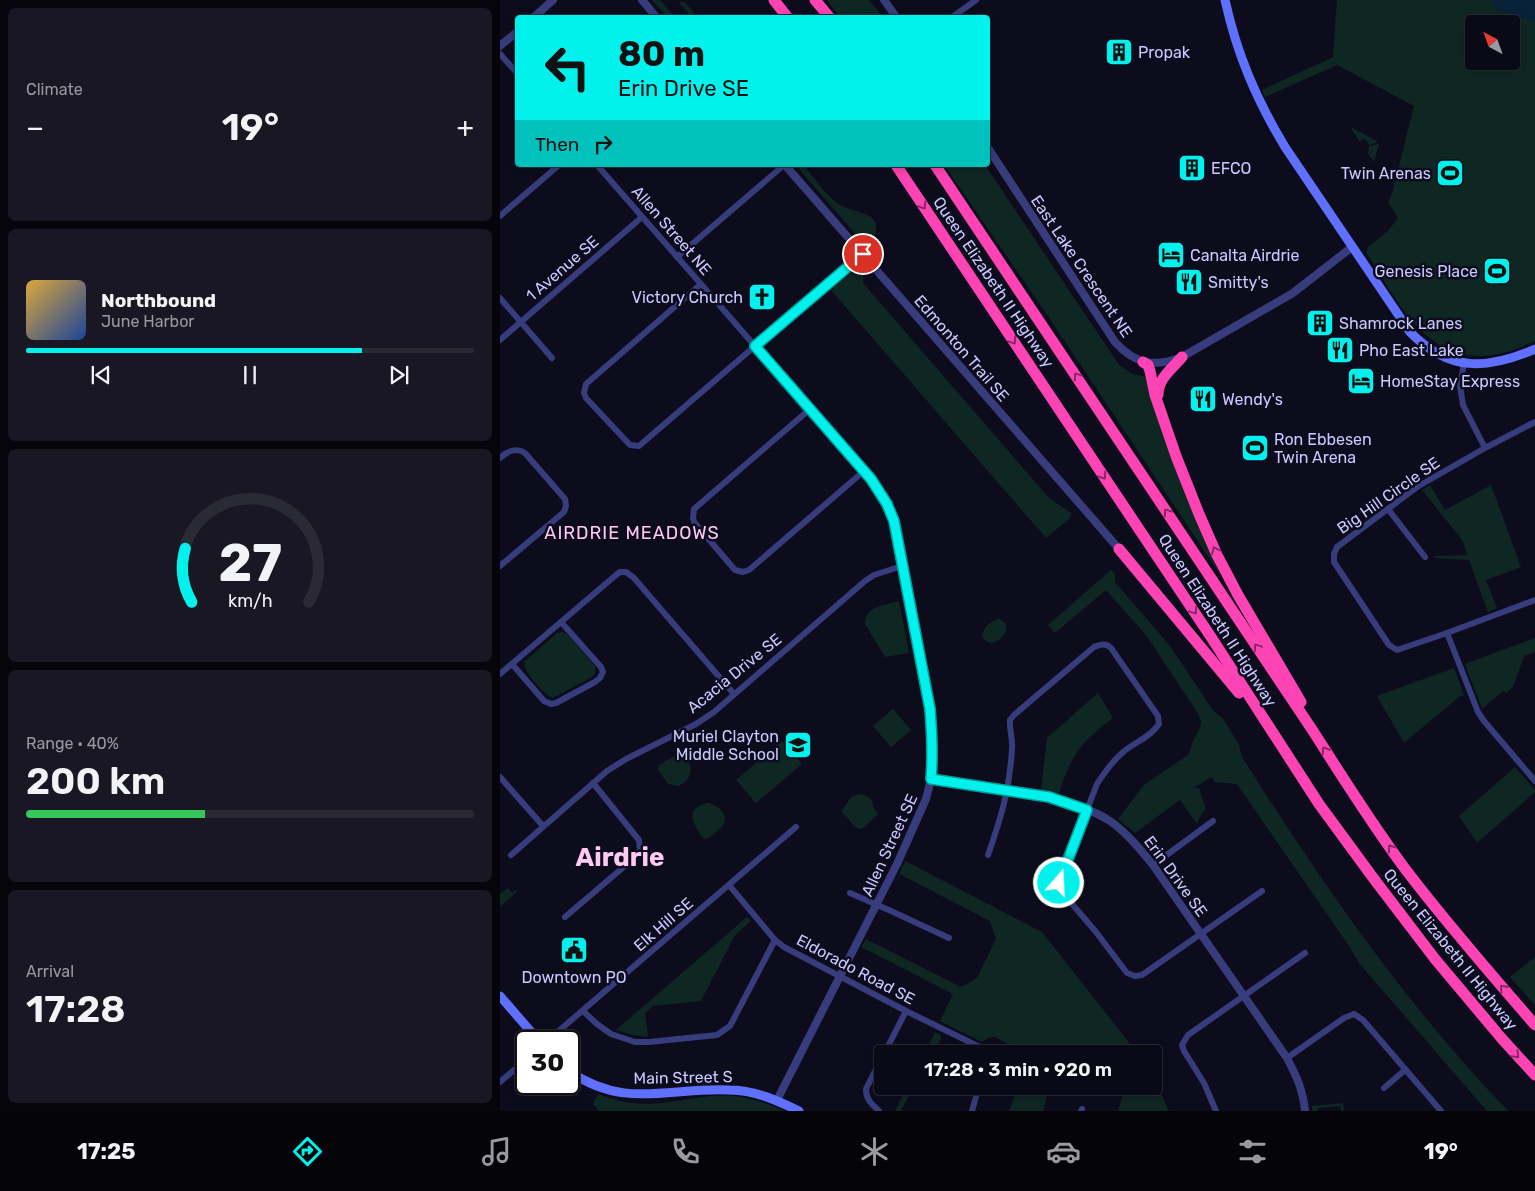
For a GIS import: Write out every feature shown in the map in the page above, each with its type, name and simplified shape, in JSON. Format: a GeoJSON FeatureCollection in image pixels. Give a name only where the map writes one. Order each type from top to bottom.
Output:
{"type":"FeatureCollection","features":[{"type":"Feature","properties":{"kind":"highway"},"geometry":{"type":"LineString","coordinates":[[774,0],[786,15]]}},
{"type":"Feature","properties":{"kind":"highway"},"geometry":{"type":"LineString","coordinates":[[816,0],[828,15]]}},
{"type":"Feature","properties":{"kind":"highway","name":"Queen Elizabeth II Highway"},"geometry":{"type":"LineString","coordinates":[[897,167],[1211,637],[1319,804],[1379,886],[1473,1004],[1535,1075]]}},
{"type":"Feature","properties":{"kind":"highway","name":"Queen Elizabeth II Highway"},"geometry":{"type":"LineString","coordinates":[[936,167],[1405,869],[1467,947],[1535,1025]]}},
{"type":"Feature","properties":{"kind":"highway"},"geometry":{"type":"LineString","coordinates":[[1160,411],[1159,385],[1164,376],[1182,357]]}},
{"type":"Feature","properties":{"kind":"highway"},"geometry":{"type":"LineString","coordinates":[[1144,362],[1148,365],[1160,411],[1188,487],[1217,555],[1238,595],[1298,695],[1313,731]]}},
{"type":"Feature","properties":{"kind":"highway"},"geometry":{"type":"LineString","coordinates":[[1119,549],[1270,730]]}},
{"type":"Feature","properties":{"kind":"main road"},"geometry":{"type":"LineString","coordinates":[[1225,0],[1232,31],[1244,67],[1262,107],[1285,146],[1410,332],[1429,349],[1442,356],[1464,363],[1494,363],[1508,360],[1535,349]]}},
{"type":"Feature","properties":{"kind":"main road"},"geometry":{"type":"LineString","coordinates":[[500,996],[529,1030]]}},
{"type":"Feature","properties":{"kind":"main road","name":"Main Street S"},"geometry":{"type":"LineString","coordinates":[[580,1078],[600,1088],[632,1094],[730,1090],[749,1092],[777,1100],[798,1111]]}},
{"type":"Feature","properties":{"kind":"street"},"geometry":{"type":"LineString","coordinates":[[536,15],[553,0]]}},
{"type":"Feature","properties":{"kind":"street"},"geometry":{"type":"LineString","coordinates":[[642,0],[654,15]]}},
{"type":"Feature","properties":{"kind":"street"},"geometry":{"type":"LineString","coordinates":[[884,0],[895,15]]}},
{"type":"Feature","properties":{"kind":"street"},"geometry":{"type":"LineString","coordinates":[[955,15],[976,0]]}},
{"type":"Feature","properties":{"kind":"street"},"geometry":{"type":"LineString","coordinates":[[500,46],[515,34]]}},
{"type":"Feature","properties":{"kind":"street"},"geometry":{"type":"LineString","coordinates":[[500,54],[515,71]]}},
{"type":"Feature","properties":{"kind":"street","name":"East Lake Crescent NE"},"geometry":{"type":"LineString","coordinates":[[990,151],[1115,342],[1129,356],[1144,362]]}},
{"type":"Feature","properties":{"kind":"street"},"geometry":{"type":"LineString","coordinates":[[500,216],[557,167]]}},
{"type":"Feature","properties":{"kind":"street","name":"Allen Street NE"},"geometry":{"type":"LineString","coordinates":[[599,167],[864,471]]}},
{"type":"Feature","properties":{"kind":"street"},"geometry":{"type":"LineString","coordinates":[[677,257],[782,167]]}},
{"type":"Feature","properties":{"kind":"street","name":"Edmonton Trail SE"},"geometry":{"type":"LineString","coordinates":[[786,167],[1119,549]]}},
{"type":"Feature","properties":{"kind":"street","name":"1 Avenue SE"},"geometry":{"type":"LineString","coordinates":[[500,340],[642,217]]}},
{"type":"Feature","properties":{"kind":"street"},"geometry":{"type":"LineString","coordinates":[[1144,362],[1164,363],[1182,357],[1293,293],[1352,246]]}},
{"type":"Feature","properties":{"kind":"street"},"geometry":{"type":"LineString","coordinates":[[701,284],[589,381],[584,389],[586,398],[627,444],[639,446],[863,254]]}},
{"type":"Feature","properties":{"kind":"street"},"geometry":{"type":"LineString","coordinates":[[500,298],[552,358]]}},
{"type":"Feature","properties":{"kind":"street"},"geometry":{"type":"LineString","coordinates":[[1464,363],[1460,386],[1461,396],[1468,416],[1485,448]]}},
{"type":"Feature","properties":{"kind":"street"},"geometry":{"type":"LineString","coordinates":[[810,409],[694,509],[692,518],[694,522],[730,564],[739,572],[749,570],[864,471]]}},
{"type":"Feature","properties":{"kind":"street","name":"Big Hill Circle SE"},"geometry":{"type":"LineString","coordinates":[[1535,422],[1417,487],[1338,547],[1334,554],[1334,562],[1391,647],[1397,650],[1535,600]]}},
{"type":"Feature","properties":{"kind":"street"},"geometry":{"type":"LineString","coordinates":[[500,458],[510,451],[521,450],[565,499],[566,506],[564,512],[500,566]]}},
{"type":"Feature","properties":{"kind":"street","name":"Allen Street SE"},"geometry":{"type":"LineString","coordinates":[[777,1100],[919,818],[931,779],[933,748],[930,709],[894,521],[879,490],[864,471]]}},
{"type":"Feature","properties":{"kind":"street"},"geometry":{"type":"LineString","coordinates":[[1388,510],[1425,557]]}},
{"type":"Feature","properties":{"kind":"street","name":"Acacia Drive SE"},"geometry":{"type":"LineString","coordinates":[[511,854],[593,783],[618,764],[705,719],[865,581],[874,575],[902,566]]}},
{"type":"Feature","properties":{"kind":"street"},"geometry":{"type":"LineString","coordinates":[[500,674],[620,572],[626,572],[634,578],[734,694]]}},
{"type":"Feature","properties":{"kind":"street"},"geometry":{"type":"LineString","coordinates":[[512,664],[544,700],[550,704],[556,703],[600,678],[603,672],[601,667],[561,622]]}},
{"type":"Feature","properties":{"kind":"street"},"geometry":{"type":"LineString","coordinates":[[1447,633],[1478,712],[1535,781]]}},
{"type":"Feature","properties":{"kind":"street"},"geometry":{"type":"LineString","coordinates":[[988,855],[998,828],[1008,790],[1012,744],[1010,726],[1012,717],[1094,647],[1108,645],[1158,716],[1159,724],[1154,731],[1122,753],[1112,763],[1097,784],[1060,879],[1060,886],[1064,894],[1127,973],[1142,976],[1262,891]]}},
{"type":"Feature","properties":{"kind":"street"},"geometry":{"type":"LineString","coordinates":[[500,777],[544,826]]}},
{"type":"Feature","properties":{"kind":"street","name":"Erin Drive SE"},"geometry":{"type":"LineString","coordinates":[[931,779],[1049,797],[1100,815],[1138,845],[1287,1058],[1298,1078],[1305,1111]]}},
{"type":"Feature","properties":{"kind":"street"},"geometry":{"type":"LineString","coordinates":[[565,917],[633,859],[640,850],[638,840],[593,783]]}},
{"type":"Feature","properties":{"kind":"street"},"geometry":{"type":"LineString","coordinates":[[1153,865],[1213,821]]}},
{"type":"Feature","properties":{"kind":"street","name":"Elk Hill SE"},"geometry":{"type":"LineString","coordinates":[[560,1030],[796,828]]}},
{"type":"Feature","properties":{"kind":"street","name":"Eldorado Road SE"},"geometry":{"type":"LineString","coordinates":[[729,885],[775,940],[797,954],[906,1011],[980,1045]]}},
{"type":"Feature","properties":{"kind":"street"},"geometry":{"type":"LineString","coordinates":[[850,893],[949,938]]}},
{"type":"Feature","properties":{"kind":"street"},"geometry":{"type":"LineString","coordinates":[[583,1011],[611,1034],[636,1042],[716,1035],[730,1026],[775,940]]}},
{"type":"Feature","properties":{"kind":"street"},"geometry":{"type":"LineString","coordinates":[[1216,1111],[1204,1084],[1186,1056],[1182,1045],[1188,1035],[1305,953]]}},
{"type":"Feature","properties":{"kind":"street"},"geometry":{"type":"LineString","coordinates":[[888,1045],[906,1011]]}},
{"type":"Feature","properties":{"kind":"street"},"geometry":{"type":"LineString","coordinates":[[1287,1058],[1344,1018],[1354,1014],[1363,1020],[1441,1111]]}},
{"type":"Feature","properties":{"kind":"street"},"geometry":{"type":"LineString","coordinates":[[500,1082],[515,1069]]}},
{"type":"Feature","properties":{"kind":"street"},"geometry":{"type":"LineString","coordinates":[[1384,1088],[1405,1070]]}},
{"type":"Feature","properties":{"kind":"street"},"geometry":{"type":"LineString","coordinates":[[874,1073],[866,1089],[866,1095],[868,1100],[879,1111]]}},
{"type":"Feature","properties":{"kind":"street"},"geometry":{"type":"LineString","coordinates":[[972,1111],[976,1095]]}},
{"type":"Feature","properties":{"kind":"green space"},"geometry":{"type":"Polygon","coordinates":[[[652,0],[660,0],[673,15],[665,15],[652,0]]]}},
{"type":"Feature","properties":{"kind":"green space"},"geometry":{"type":"Polygon","coordinates":[[[827,0],[869,0],[881,15],[838,15],[827,0]]]}},
{"type":"Feature","properties":{"kind":"green space"},"geometry":{"type":"Polygon","coordinates":[[[1337,0],[1535,0],[1535,341],[1503,353],[1477,356],[1455,352],[1436,342],[1419,328],[1404,311],[1366,252],[1368,247],[1387,232],[1398,218],[1388,202],[1392,194],[1414,106],[1337,65],[1265,97],[1262,90],[1333,57],[1337,0]]]}},
{"type":"Feature","properties":{"kind":"green space"},"geometry":{"type":"Polygon","coordinates":[[[680,1],[687,4],[695,15],[690,15],[680,4],[680,1]]]}},
{"type":"Feature","properties":{"kind":"green space"},"geometry":{"type":"Polygon","coordinates":[[[1351,128],[1378,142],[1369,145],[1366,140],[1362,139],[1360,142],[1351,128]]]}},
{"type":"Feature","properties":{"kind":"green space"},"geometry":{"type":"Polygon","coordinates":[[[1379,144],[1374,162],[1368,154],[1369,146],[1379,144]]]}},
{"type":"Feature","properties":{"kind":"green space"},"geometry":{"type":"Polygon","coordinates":[[[805,167],[823,190],[837,203],[868,215],[873,219],[876,223],[876,229],[873,236],[867,240],[859,238],[799,169],[805,167]]]}},
{"type":"Feature","properties":{"kind":"green space"},"geometry":{"type":"Polygon","coordinates":[[[945,167],[986,167],[1119,365],[1133,374],[1146,377],[1187,498],[1221,576],[1050,319],[945,167]]]}},
{"type":"Feature","properties":{"kind":"green space"},"geometry":{"type":"Polygon","coordinates":[[[857,270],[864,271],[863,283],[1049,498],[1071,513],[1070,518],[1046,538],[831,290],[857,270]]]}},
{"type":"Feature","properties":{"kind":"green space"},"geometry":{"type":"Polygon","coordinates":[[[1430,485],[1445,510],[1491,485],[1521,567],[1486,580],[1497,608],[1488,612],[1469,560],[1435,558],[1435,556],[1467,555],[1463,541],[1422,490],[1430,485]]]}},
{"type":"Feature","properties":{"kind":"green space"},"geometry":{"type":"Polygon","coordinates":[[[1111,570],[1115,574],[1115,582],[1170,646],[1212,709],[1223,719],[1239,745],[1242,757],[1272,804],[1366,941],[1434,1028],[1508,1111],[1487,1111],[1359,963],[1237,784],[1215,782],[1212,777],[1194,788],[1199,788],[1206,809],[1197,824],[1180,800],[1135,833],[1118,819],[1144,785],[1189,754],[1201,722],[1199,715],[1146,635],[1106,590],[1055,633],[1048,625],[1111,570]]]}},
{"type":"Feature","properties":{"kind":"green space"},"geometry":{"type":"Polygon","coordinates":[[[899,601],[909,653],[885,657],[865,624],[866,618],[868,613],[877,607],[899,601]]]}},
{"type":"Feature","properties":{"kind":"green space"},"geometry":{"type":"Polygon","coordinates":[[[1000,619],[1006,624],[1005,633],[994,642],[985,640],[982,636],[988,624],[1000,619]]]}},
{"type":"Feature","properties":{"kind":"green space"},"geometry":{"type":"Polygon","coordinates":[[[563,632],[567,634],[595,666],[595,674],[553,698],[535,683],[527,671],[524,662],[557,633],[563,632]]]}},
{"type":"Feature","properties":{"kind":"green space"},"geometry":{"type":"Polygon","coordinates":[[[1535,638],[1535,652],[1524,656],[1513,687],[1506,693],[1503,691],[1482,709],[1465,664],[1535,638]]]}},
{"type":"Feature","properties":{"kind":"green space"},"geometry":{"type":"Polygon","coordinates":[[[1454,668],[1464,695],[1459,697],[1404,743],[1377,696],[1454,668]]]}},
{"type":"Feature","properties":{"kind":"green space"},"geometry":{"type":"Polygon","coordinates":[[[1098,693],[1113,718],[1093,734],[1078,750],[1068,769],[1059,794],[1041,790],[1047,738],[1098,693]]]}},
{"type":"Feature","properties":{"kind":"green space"},"geometry":{"type":"Polygon","coordinates":[[[893,709],[911,730],[891,747],[873,726],[893,709]]]}},
{"type":"Feature","properties":{"kind":"green space"},"geometry":{"type":"Polygon","coordinates":[[[782,741],[802,764],[756,803],[736,780],[782,741]]]}},
{"type":"Feature","properties":{"kind":"green space"},"geometry":{"type":"Polygon","coordinates":[[[673,757],[685,759],[689,763],[690,768],[688,778],[678,786],[668,784],[658,770],[659,765],[673,757]]]}},
{"type":"Feature","properties":{"kind":"green space"},"geometry":{"type":"Polygon","coordinates":[[[1515,767],[1535,792],[1477,843],[1459,816],[1515,767]]]}},
{"type":"Feature","properties":{"kind":"green space"},"geometry":{"type":"Polygon","coordinates":[[[862,794],[871,799],[874,809],[878,814],[862,829],[856,828],[841,811],[851,798],[862,794]]]}},
{"type":"Feature","properties":{"kind":"green space"},"geometry":{"type":"Polygon","coordinates":[[[707,803],[718,808],[724,814],[725,821],[718,831],[707,839],[703,838],[694,823],[693,813],[695,809],[707,803]]]}},
{"type":"Feature","properties":{"kind":"green space"},"geometry":{"type":"Polygon","coordinates":[[[905,861],[1042,932],[1131,1045],[1010,1045],[995,1037],[988,1038],[982,1042],[940,1021],[953,994],[861,947],[866,939],[961,987],[977,978],[996,939],[990,921],[899,874],[905,861]]]}},
{"type":"Feature","properties":{"kind":"green space"},"geometry":{"type":"Polygon","coordinates":[[[508,888],[512,893],[517,891],[500,907],[500,894],[508,888]]]}},
{"type":"Feature","properties":{"kind":"green space"},"geometry":{"type":"Polygon","coordinates":[[[747,917],[751,921],[735,935],[701,1001],[653,1006],[645,1013],[648,1037],[616,1030],[747,917]]]}},
{"type":"Feature","properties":{"kind":"green space"},"geometry":{"type":"Polygon","coordinates":[[[1535,957],[1535,1005],[1510,977],[1535,957]]]}},
{"type":"Feature","properties":{"kind":"green space"},"geometry":{"type":"Polygon","coordinates":[[[935,1032],[942,1036],[938,1045],[928,1045],[935,1032]]]}},
{"type":"Feature","properties":{"kind":"green space"},"geometry":{"type":"Polygon","coordinates":[[[598,1094],[624,1102],[645,1104],[733,1096],[747,1098],[785,1111],[599,1111],[593,1104],[598,1094]]]}},
{"type":"Feature","properties":{"kind":"green space"},"geometry":{"type":"Polygon","coordinates":[[[903,1095],[909,1095],[901,1111],[895,1111],[903,1095]]]}},
{"type":"Feature","properties":{"kind":"green space"},"geometry":{"type":"Polygon","coordinates":[[[1015,1095],[1047,1095],[1043,1111],[1009,1111],[1015,1095]]]}},
{"type":"Feature","properties":{"kind":"green space"},"geometry":{"type":"Polygon","coordinates":[[[1123,1095],[1162,1095],[1169,1111],[1118,1111],[1123,1095]]]}},
{"type":"Feature","properties":{"kind":"green space"},"geometry":{"type":"Polygon","coordinates":[[[1343,1103],[1344,1111],[1341,1111],[1340,1106],[1318,1108],[1318,1111],[1312,1111],[1312,1106],[1343,1103]]]}},
{"type":"Feature","properties":{"kind":"water"},"geometry":{"type":"Polygon","coordinates":[[[1491,0],[1535,0],[1535,22],[1520,17],[1520,15],[1513,15],[1495,9],[1491,0]]]}},
{"type":"Feature","properties":{"kind":"place","name":"Propak"},"geometry":{"type":"Point","coordinates":[1119,52]}},
{"type":"Feature","properties":{"kind":"place","name":"EFCO"},"geometry":{"type":"Point","coordinates":[1192,168]}},
{"type":"Feature","properties":{"kind":"place","name":"Twin Arenas"},"geometry":{"type":"Point","coordinates":[1450,173]}},
{"type":"Feature","properties":{"kind":"place","name":"Canalta Airdrie"},"geometry":{"type":"Point","coordinates":[1171,255]}},
{"type":"Feature","properties":{"kind":"place","name":"Genesis Place"},"geometry":{"type":"Point","coordinates":[1497,271]}},
{"type":"Feature","properties":{"kind":"place","name":"Smitty's"},"geometry":{"type":"Point","coordinates":[1189,282]}},
{"type":"Feature","properties":{"kind":"place","name":"Victory Church"},"geometry":{"type":"Point","coordinates":[762,297]}},
{"type":"Feature","properties":{"kind":"place","name":"Shamrock Lanes"},"geometry":{"type":"Point","coordinates":[1320,323]}},
{"type":"Feature","properties":{"kind":"place","name":"Pho East Lake"},"geometry":{"type":"Point","coordinates":[1340,350]}},
{"type":"Feature","properties":{"kind":"place","name":"HomeStay Express"},"geometry":{"type":"Point","coordinates":[1361,381]}},
{"type":"Feature","properties":{"kind":"place","name":"Wendy's"},"geometry":{"type":"Point","coordinates":[1203,399]}},
{"type":"Feature","properties":{"kind":"place","name":"Ron Ebbesen Twin Arena"},"geometry":{"type":"Point","coordinates":[1255,448]}},
{"type":"Feature","properties":{"kind":"place","name":"Muriel Clayton Middle School"},"geometry":{"type":"Point","coordinates":[798,745]}},
{"type":"Feature","properties":{"kind":"place","name":"Downtown PO"},"geometry":{"type":"Point","coordinates":[574,950]}},
{"type":"Feature","properties":{"kind":"district","name":"AIRDRIE MEADOWS"},"geometry":{"type":"Point","coordinates":[632,533]}},
{"type":"Feature","properties":{"kind":"district","name":"Airdrie"},"geometry":{"type":"Point","coordinates":[620,857]}},
{"type":"Feature","properties":{"kind":"route"},"geometry":{"type":"LineString","coordinates":[[863,254],[755,346],[871,479],[887,504],[894,521],[930,709],[933,734],[931,779],[1049,797],[1087,810],[1059,883]]}}]}
